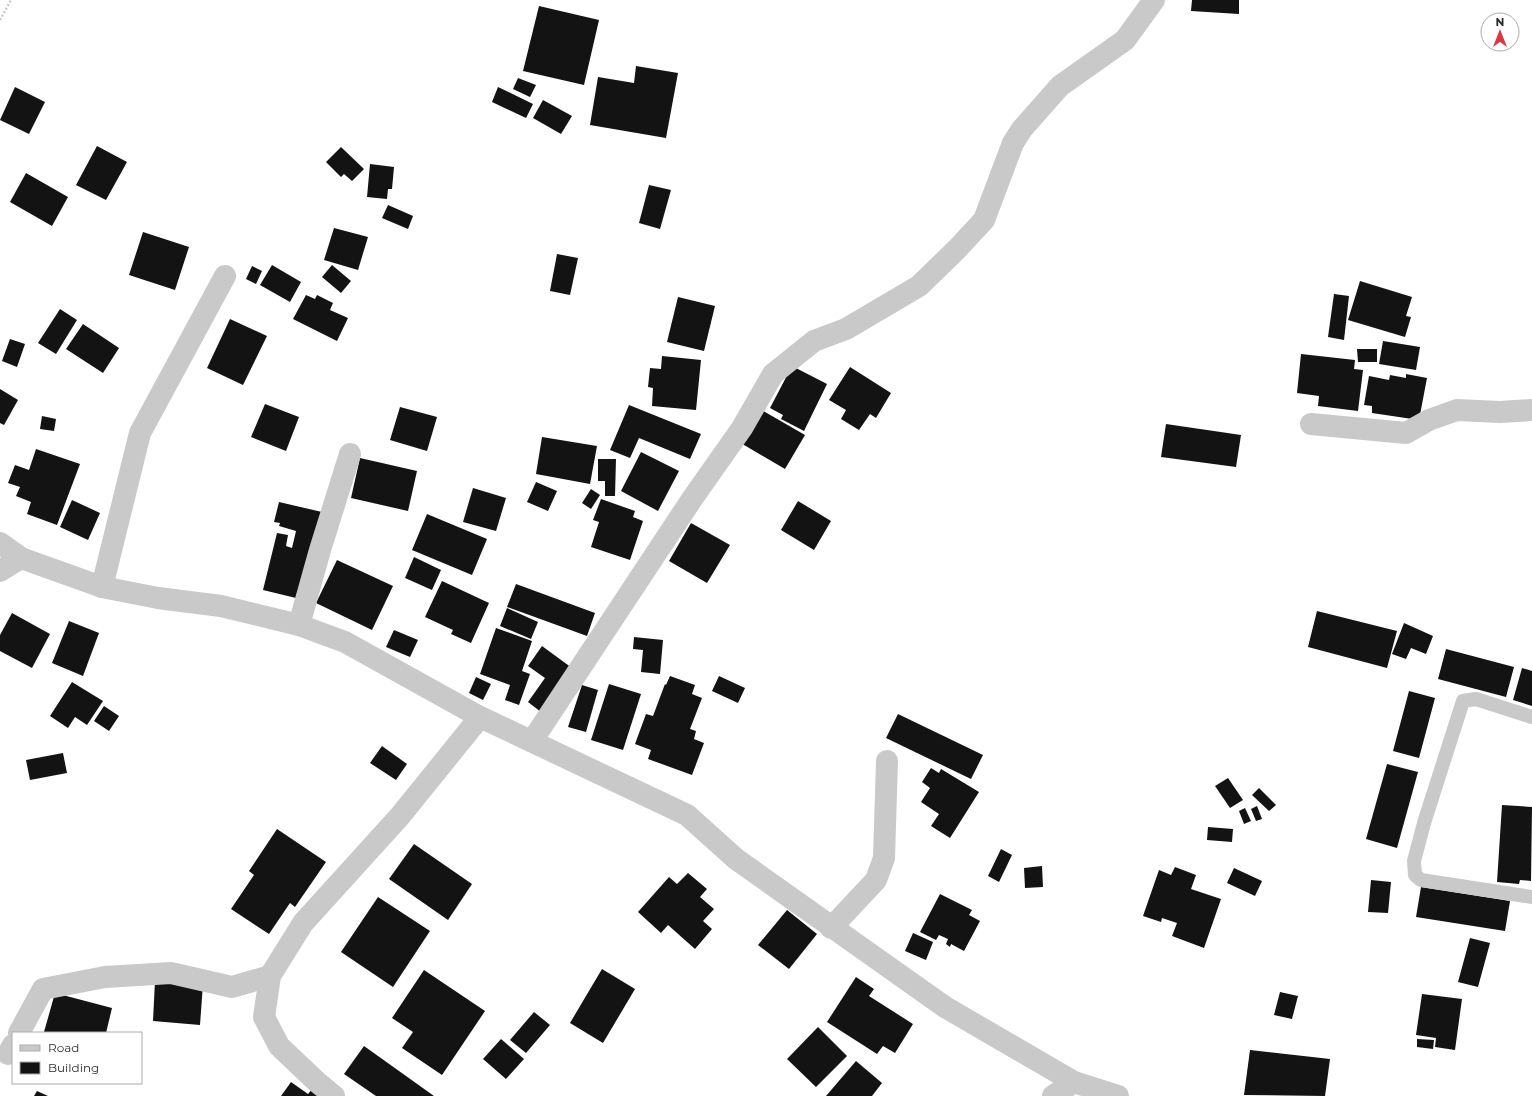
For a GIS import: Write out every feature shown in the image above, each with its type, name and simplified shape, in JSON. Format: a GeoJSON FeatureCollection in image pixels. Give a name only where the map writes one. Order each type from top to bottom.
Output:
{"type":"FeatureCollection","features":[{"type":"Feature","properties":{"kind":"street"},"geometry":{"type":"LineString","coordinates":[[532,742],[692,499],[742,428],[773,374],[814,342],[846,329],[919,286],[957,250],[984,220],[1013,144],[1022,129],[1060,86],[1125,40],[1154,0]]}},
{"type":"Feature","properties":{"kind":"street"},"geometry":{"type":"LineString","coordinates":[[102,587],[140,433],[225,276]]}},
{"type":"Feature","properties":{"kind":"street"},"geometry":{"type":"LineString","coordinates":[[1311,424],[1406,433],[1429,420],[1457,410],[1500,412],[1532,410]]}},
{"type":"Feature","properties":{"kind":"street"},"geometry":{"type":"LineString","coordinates":[[299,625],[320,550],[350,454]]}},
{"type":"Feature","properties":{"kind":"street"},"geometry":{"type":"LineString","coordinates":[[0,543],[21,558],[102,587],[158,598],[221,606],[299,625],[345,642],[480,717],[687,815],[736,859],[945,1007],[1074,1082],[1118,1096]]}},
{"type":"Feature","properties":{"kind":"street"},"geometry":{"type":"LineString","coordinates":[[0,571],[21,558]]}},
{"type":"Feature","properties":{"kind":"street"},"geometry":{"type":"LineString","coordinates":[[334,1096],[279,1046],[264,1017],[270,976],[303,923],[400,816],[480,717]]}},
{"type":"Feature","properties":{"kind":"street"},"geometry":{"type":"LineString","coordinates":[[832,928],[876,880],[884,858],[887,761]]}},
{"type":"Feature","properties":{"kind":"street"},"geometry":{"type":"LineString","coordinates":[[20,1032],[44,989],[68,983],[105,977],[172,973],[232,987],[270,976]]}},
{"type":"Feature","properties":{"kind":"street"},"geometry":{"type":"LineString","coordinates":[[1053,1096],[1074,1082]]}},
{"type":"Feature","properties":{"kind":"lane"},"geometry":{"type":"LineString","coordinates":[[1532,716],[1476,699],[1463,701],[1424,823],[1414,861],[1415,875],[1421,880],[1532,897]]}},
{"type":"Feature","properties":{"kind":"path"},"geometry":{"type":"LineString","coordinates":[[0,20],[11,0]]}},
{"type":"Feature","properties":{"kind":"building"},"geometry":{"type":"Polygon","coordinates":[[[1192,0],[1239,0],[1239,14],[1191,11],[1192,0]]]}},
{"type":"Feature","properties":{"kind":"building"},"geometry":{"type":"Polygon","coordinates":[[[539,6],[599,20],[584,85],[523,71],[539,6]]]}},
{"type":"Feature","properties":{"kind":"building"},"geometry":{"type":"Polygon","coordinates":[[[636,66],[678,73],[666,138],[590,125],[598,77],[634,83],[636,66]]]}},
{"type":"Feature","properties":{"kind":"building"},"geometry":{"type":"Polygon","coordinates":[[[518,78],[536,85],[530,97],[513,89],[518,78]]]}},
{"type":"Feature","properties":{"kind":"building"},"geometry":{"type":"Polygon","coordinates":[[[15,87],[45,102],[29,134],[0,120],[15,87]]]}},
{"type":"Feature","properties":{"kind":"building"},"geometry":{"type":"Polygon","coordinates":[[[498,87],[533,104],[526,118],[492,102],[498,87]]]}},
{"type":"Feature","properties":{"kind":"building"},"geometry":{"type":"Polygon","coordinates":[[[543,100],[572,116],[561,134],[533,118],[543,100]]]}},
{"type":"Feature","properties":{"kind":"building"},"geometry":{"type":"Polygon","coordinates":[[[97,146],[127,162],[106,200],[76,185],[97,146]]]}},
{"type":"Feature","properties":{"kind":"building"},"geometry":{"type":"Polygon","coordinates":[[[341,147],[364,169],[352,181],[344,174],[341,177],[326,162],[341,147]]]}},
{"type":"Feature","properties":{"kind":"building"},"geometry":{"type":"Polygon","coordinates":[[[370,164],[394,167],[392,189],[388,189],[387,199],[367,197],[370,164]]]}},
{"type":"Feature","properties":{"kind":"building"},"geometry":{"type":"Polygon","coordinates":[[[26,173],[68,197],[52,226],[10,202],[26,173]]]}},
{"type":"Feature","properties":{"kind":"building"},"geometry":{"type":"Polygon","coordinates":[[[649,185],[671,190],[660,229],[639,223],[649,185]]]}},
{"type":"Feature","properties":{"kind":"building"},"geometry":{"type":"Polygon","coordinates":[[[388,205],[413,216],[408,229],[382,218],[388,205]]]}},
{"type":"Feature","properties":{"kind":"building"},"geometry":{"type":"Polygon","coordinates":[[[334,228],[368,237],[358,270],[324,260],[334,228]]]}},
{"type":"Feature","properties":{"kind":"building"},"geometry":{"type":"Polygon","coordinates":[[[143,232],[189,247],[175,290],[129,275],[143,232]]]}},
{"type":"Feature","properties":{"kind":"building"},"geometry":{"type":"Polygon","coordinates":[[[557,254],[578,258],[570,295],[550,291],[557,254]]]}},
{"type":"Feature","properties":{"kind":"building"},"geometry":{"type":"Polygon","coordinates":[[[272,265],[301,282],[290,302],[260,285],[272,265]]]}},
{"type":"Feature","properties":{"kind":"building"},"geometry":{"type":"Polygon","coordinates":[[[332,265],[351,281],[341,293],[322,277],[332,265]]]}},
{"type":"Feature","properties":{"kind":"building"},"geometry":{"type":"Polygon","coordinates":[[[252,266],[262,271],[256,284],[246,279],[252,266]]]}},
{"type":"Feature","properties":{"kind":"building"},"geometry":{"type":"Polygon","coordinates":[[[1360,281],[1412,297],[1406,316],[1411,317],[1405,337],[1348,320],[1360,281]]]}},
{"type":"Feature","properties":{"kind":"building"},"geometry":{"type":"Polygon","coordinates":[[[1334,294],[1349,296],[1344,340],[1328,337],[1334,294]]]}},
{"type":"Feature","properties":{"kind":"building"},"geometry":{"type":"Polygon","coordinates":[[[306,295],[315,299],[317,295],[333,303],[330,310],[348,318],[337,341],[293,319],[306,295]]]}},
{"type":"Feature","properties":{"kind":"building"},"geometry":{"type":"Polygon","coordinates":[[[678,297],[715,306],[704,351],[667,342],[678,297]]]}},
{"type":"Feature","properties":{"kind":"building"},"geometry":{"type":"Polygon","coordinates":[[[60,309],[77,320],[56,354],[38,343],[60,309]]]}},
{"type":"Feature","properties":{"kind":"building"},"geometry":{"type":"Polygon","coordinates":[[[230,319],[267,336],[243,385],[207,368],[230,319]]]}},
{"type":"Feature","properties":{"kind":"building"},"geometry":{"type":"Polygon","coordinates":[[[83,324],[119,348],[103,373],[66,349],[83,324]]]}},
{"type":"Feature","properties":{"kind":"building"},"geometry":{"type":"Polygon","coordinates":[[[10,339],[25,344],[17,367],[2,361],[10,339]]]}},
{"type":"Feature","properties":{"kind":"building"},"geometry":{"type":"Polygon","coordinates":[[[1383,341],[1420,347],[1416,370],[1379,364],[1383,341]]]}},
{"type":"Feature","properties":{"kind":"building"},"geometry":{"type":"Polygon","coordinates":[[[1357,349],[1377,349],[1377,362],[1358,362],[1357,349]]]}},
{"type":"Feature","properties":{"kind":"building"},"geometry":{"type":"Polygon","coordinates":[[[1301,354],[1355,360],[1354,369],[1363,370],[1358,411],[1318,406],[1319,396],[1297,393],[1301,354]]]}},
{"type":"Feature","properties":{"kind":"building"},"geometry":{"type":"Polygon","coordinates":[[[662,356],[701,360],[696,410],[652,406],[653,388],[648,387],[650,368],[661,369],[662,356]]]}},
{"type":"Feature","properties":{"kind":"building"},"geometry":{"type":"Polygon","coordinates":[[[792,366],[827,384],[804,431],[781,419],[783,415],[770,408],[792,366]]]}},
{"type":"Feature","properties":{"kind":"building"},"geometry":{"type":"Polygon","coordinates":[[[850,367],[891,393],[876,418],[870,414],[859,430],[841,419],[846,410],[829,400],[850,367]]]}},
{"type":"Feature","properties":{"kind":"building"},"geometry":{"type":"Polygon","coordinates":[[[1406,374],[1427,378],[1419,420],[1372,413],[1372,406],[1364,405],[1369,376],[1389,380],[1390,375],[1406,378],[1406,374]]]}},
{"type":"Feature","properties":{"kind":"building"},"geometry":{"type":"Polygon","coordinates":[[[0,389],[18,400],[4,425],[0,423],[0,389]]]}},
{"type":"Feature","properties":{"kind":"building"},"geometry":{"type":"Polygon","coordinates":[[[265,404],[299,417],[286,451],[251,437],[265,404]]]}},
{"type":"Feature","properties":{"kind":"building"},"geometry":{"type":"Polygon","coordinates":[[[629,405],[701,434],[690,459],[639,438],[630,458],[610,450],[629,405]]]}},
{"type":"Feature","properties":{"kind":"building"},"geometry":{"type":"Polygon","coordinates":[[[400,407],[437,417],[427,451],[390,440],[400,407]]]}},
{"type":"Feature","properties":{"kind":"building"},"geometry":{"type":"Polygon","coordinates":[[[758,408],[805,435],[785,469],[739,442],[758,408]]]}},
{"type":"Feature","properties":{"kind":"building"},"geometry":{"type":"Polygon","coordinates":[[[42,416],[56,419],[54,431],[40,429],[42,416]]]}},
{"type":"Feature","properties":{"kind":"building"},"geometry":{"type":"Polygon","coordinates":[[[1166,424],[1241,435],[1236,467],[1161,457],[1166,424]]]}},
{"type":"Feature","properties":{"kind":"building"},"geometry":{"type":"Polygon","coordinates":[[[542,437],[597,446],[590,484],[536,474],[542,437]]]}},
{"type":"Feature","properties":{"kind":"building"},"geometry":{"type":"Polygon","coordinates":[[[36,449],[80,464],[57,525],[27,514],[31,502],[16,496],[20,487],[8,483],[15,465],[29,470],[36,449]]]}},
{"type":"Feature","properties":{"kind":"building"},"geometry":{"type":"Polygon","coordinates":[[[641,452],[679,471],[658,511],[621,491],[641,452]]]}},
{"type":"Feature","properties":{"kind":"building"},"geometry":{"type":"Polygon","coordinates":[[[360,458],[417,471],[408,511],[351,498],[360,458]]]}},
{"type":"Feature","properties":{"kind":"building"},"geometry":{"type":"Polygon","coordinates":[[[598,459],[616,459],[615,496],[605,496],[605,481],[598,481],[598,459]]]}},
{"type":"Feature","properties":{"kind":"building"},"geometry":{"type":"Polygon","coordinates":[[[536,482],[557,491],[548,511],[527,502],[536,482]]]}},
{"type":"Feature","properties":{"kind":"building"},"geometry":{"type":"Polygon","coordinates":[[[473,488],[506,498],[496,531],[463,522],[473,488]]]}},
{"type":"Feature","properties":{"kind":"building"},"geometry":{"type":"Polygon","coordinates":[[[591,489],[600,495],[591,509],[582,503],[591,489]]]}},
{"type":"Feature","properties":{"kind":"building"},"geometry":{"type":"Polygon","coordinates":[[[601,499],[635,511],[633,517],[643,521],[630,560],[591,547],[599,522],[593,520],[601,499]]]}},
{"type":"Feature","properties":{"kind":"building"},"geometry":{"type":"Polygon","coordinates":[[[72,500],[100,513],[88,540],[60,527],[72,500]]]}},
{"type":"Feature","properties":{"kind":"building"},"geometry":{"type":"Polygon","coordinates":[[[798,501],[831,521],[814,550],[781,530],[798,501]]]}},
{"type":"Feature","properties":{"kind":"building"},"geometry":{"type":"Polygon","coordinates":[[[279,502],[322,512],[300,599],[263,590],[277,533],[288,535],[286,546],[292,548],[296,531],[279,526],[280,523],[274,522],[279,502]]]}},
{"type":"Feature","properties":{"kind":"building"},"geometry":{"type":"Polygon","coordinates":[[[427,514],[487,539],[472,575],[412,550],[427,514]]]}},
{"type":"Feature","properties":{"kind":"building"},"geometry":{"type":"Polygon","coordinates":[[[691,523],[730,545],[707,583],[669,561],[691,523]]]}},
{"type":"Feature","properties":{"kind":"building"},"geometry":{"type":"Polygon","coordinates":[[[414,557],[441,570],[432,590],[405,578],[414,557]]]}},
{"type":"Feature","properties":{"kind":"building"},"geometry":{"type":"Polygon","coordinates":[[[337,560],[393,586],[372,630],[316,603],[337,560]]]}},
{"type":"Feature","properties":{"kind":"building"},"geometry":{"type":"Polygon","coordinates":[[[442,581],[489,603],[471,643],[451,634],[453,630],[425,617],[442,581]]]}},
{"type":"Feature","properties":{"kind":"building"},"geometry":{"type":"Polygon","coordinates":[[[516,584],[595,613],[587,636],[507,607],[516,584]]]}},
{"type":"Feature","properties":{"kind":"building"},"geometry":{"type":"Polygon","coordinates":[[[507,608],[538,622],[531,639],[500,626],[507,608]]]}},
{"type":"Feature","properties":{"kind":"building"},"geometry":{"type":"Polygon","coordinates":[[[1317,611],[1397,631],[1387,668],[1308,647],[1317,611]]]}},
{"type":"Feature","properties":{"kind":"building"},"geometry":{"type":"Polygon","coordinates":[[[12,613],[50,634],[32,668],[0,651],[0,635],[12,613]]]}},
{"type":"Feature","properties":{"kind":"building"},"geometry":{"type":"Polygon","coordinates":[[[69,621],[99,633],[83,676],[52,663],[69,621]]]}},
{"type":"Feature","properties":{"kind":"building"},"geometry":{"type":"Polygon","coordinates":[[[1404,623],[1433,636],[1426,654],[1411,648],[1406,659],[1392,654],[1404,623]]]}},
{"type":"Feature","properties":{"kind":"building"},"geometry":{"type":"Polygon","coordinates":[[[496,628],[532,641],[522,671],[530,674],[519,705],[505,700],[510,685],[480,674],[496,628]]]}},
{"type":"Feature","properties":{"kind":"building"},"geometry":{"type":"Polygon","coordinates":[[[394,630],[418,640],[410,657],[386,647],[394,630]]]}},
{"type":"Feature","properties":{"kind":"building"},"geometry":{"type":"Polygon","coordinates":[[[634,637],[663,640],[660,674],[641,672],[643,650],[633,649],[634,637]]]}},
{"type":"Feature","properties":{"kind":"building"},"geometry":{"type":"Polygon","coordinates":[[[542,646],[572,668],[541,712],[528,702],[545,678],[528,666],[542,646]]]}},
{"type":"Feature","properties":{"kind":"building"},"geometry":{"type":"Polygon","coordinates":[[[1446,649],[1514,667],[1506,697],[1438,679],[1446,649]]]}},
{"type":"Feature","properties":{"kind":"building"},"geometry":{"type":"Polygon","coordinates":[[[1522,668],[1532,671],[1532,706],[1513,700],[1522,668]]]}},
{"type":"Feature","properties":{"kind":"building"},"geometry":{"type":"Polygon","coordinates":[[[670,676],[695,685],[692,694],[702,698],[690,729],[696,731],[694,739],[704,743],[692,775],[648,759],[651,750],[635,744],[646,714],[653,716],[665,684],[666,685],[670,676]]]}},
{"type":"Feature","properties":{"kind":"building"},"geometry":{"type":"Polygon","coordinates":[[[719,676],[745,688],[738,703],[712,691],[719,676]]]}},
{"type":"Feature","properties":{"kind":"building"},"geometry":{"type":"Polygon","coordinates":[[[476,677],[491,684],[483,700],[469,693],[476,677]]]}},
{"type":"Feature","properties":{"kind":"building"},"geometry":{"type":"Polygon","coordinates":[[[72,682],[103,701],[87,725],[75,717],[68,728],[50,716],[72,682]]]}},
{"type":"Feature","properties":{"kind":"building"},"geometry":{"type":"Polygon","coordinates":[[[609,684],[641,694],[623,750],[591,740],[609,684]]]}},
{"type":"Feature","properties":{"kind":"building"},"geometry":{"type":"Polygon","coordinates":[[[582,685],[598,690],[586,732],[568,727],[582,685]]]}},
{"type":"Feature","properties":{"kind":"building"},"geometry":{"type":"Polygon","coordinates":[[[1409,691],[1435,698],[1419,758],[1393,751],[1409,691]]]}},
{"type":"Feature","properties":{"kind":"building"},"geometry":{"type":"Polygon","coordinates":[[[104,706],[119,716],[109,731],[94,721],[104,706]]]}},
{"type":"Feature","properties":{"kind":"building"},"geometry":{"type":"Polygon","coordinates":[[[898,714],[983,755],[971,779],[886,738],[898,714]]]}},
{"type":"Feature","properties":{"kind":"building"},"geometry":{"type":"Polygon","coordinates":[[[382,746],[407,764],[396,780],[370,763],[382,746]]]}},
{"type":"Feature","properties":{"kind":"building"},"geometry":{"type":"Polygon","coordinates":[[[63,753],[67,773],[30,780],[26,760],[63,753]]]}},
{"type":"Feature","properties":{"kind":"building"},"geometry":{"type":"Polygon","coordinates":[[[1387,764],[1418,772],[1397,848],[1366,839],[1387,764]]]}},
{"type":"Feature","properties":{"kind":"building"},"geometry":{"type":"Polygon","coordinates":[[[931,768],[939,773],[941,769],[979,792],[950,838],[931,826],[939,814],[921,802],[930,788],[922,782],[931,768]]]}},
{"type":"Feature","properties":{"kind":"building"},"geometry":{"type":"Polygon","coordinates":[[[1228,778],[1243,800],[1230,808],[1215,786],[1228,778]]]}},
{"type":"Feature","properties":{"kind":"building"},"geometry":{"type":"Polygon","coordinates":[[[1259,788],[1276,805],[1269,811],[1252,795],[1259,788]]]}},
{"type":"Feature","properties":{"kind":"building"},"geometry":{"type":"Polygon","coordinates":[[[1502,805],[1532,807],[1531,881],[1520,880],[1519,884],[1497,882],[1502,805]]]}},
{"type":"Feature","properties":{"kind":"building"},"geometry":{"type":"Polygon","coordinates":[[[1257,806],[1262,819],[1256,821],[1251,809],[1257,806]]]}},
{"type":"Feature","properties":{"kind":"building"},"geometry":{"type":"Polygon","coordinates":[[[1245,808],[1251,821],[1244,824],[1239,811],[1245,808]]]}},
{"type":"Feature","properties":{"kind":"building"},"geometry":{"type":"Polygon","coordinates":[[[1208,827],[1233,829],[1232,842],[1207,840],[1208,827]]]}},
{"type":"Feature","properties":{"kind":"building"},"geometry":{"type":"Polygon","coordinates":[[[277,829],[326,862],[295,907],[290,903],[269,934],[231,909],[254,875],[249,871],[277,829]]]}},
{"type":"Feature","properties":{"kind":"building"},"geometry":{"type":"Polygon","coordinates":[[[414,844],[472,884],[448,920],[389,879],[414,844]]]}},
{"type":"Feature","properties":{"kind":"building"},"geometry":{"type":"Polygon","coordinates":[[[1001,849],[1012,855],[999,882],[988,876],[1001,849]]]}},
{"type":"Feature","properties":{"kind":"building"},"geometry":{"type":"Polygon","coordinates":[[[1042,866],[1043,887],[1025,888],[1024,868],[1042,866]]]}},
{"type":"Feature","properties":{"kind":"building"},"geometry":{"type":"Polygon","coordinates":[[[1175,867],[1196,875],[1191,889],[1221,899],[1204,948],[1172,936],[1177,923],[1162,918],[1161,922],[1143,916],[1159,870],[1171,875],[1175,867]]]}},
{"type":"Feature","properties":{"kind":"building"},"geometry":{"type":"Polygon","coordinates":[[[1234,868],[1262,881],[1255,896],[1227,883],[1234,868]]]}},
{"type":"Feature","properties":{"kind":"building"},"geometry":{"type":"Polygon","coordinates":[[[688,873],[707,889],[700,897],[714,909],[703,921],[712,929],[695,949],[668,925],[661,933],[638,912],[669,877],[677,884],[688,873]]]}},
{"type":"Feature","properties":{"kind":"building"},"geometry":{"type":"Polygon","coordinates":[[[1371,880],[1391,882],[1388,913],[1368,912],[1371,880]]]}},
{"type":"Feature","properties":{"kind":"building"},"geometry":{"type":"Polygon","coordinates":[[[1421,887],[1510,901],[1505,931],[1416,917],[1421,887]]]}},
{"type":"Feature","properties":{"kind":"building"},"geometry":{"type":"Polygon","coordinates":[[[940,894],[972,910],[969,915],[980,921],[964,951],[951,944],[950,947],[946,944],[948,939],[939,935],[936,940],[920,932],[940,894]]]}},
{"type":"Feature","properties":{"kind":"building"},"geometry":{"type":"Polygon","coordinates":[[[378,897],[430,931],[393,987],[341,952],[378,897]]]}},
{"type":"Feature","properties":{"kind":"building"},"geometry":{"type":"Polygon","coordinates":[[[787,910],[817,934],[789,969],[758,945],[787,910]]]}},
{"type":"Feature","properties":{"kind":"building"},"geometry":{"type":"Polygon","coordinates":[[[913,933],[933,942],[926,960],[905,951],[913,933]]]}},
{"type":"Feature","properties":{"kind":"building"},"geometry":{"type":"Polygon","coordinates":[[[1470,938],[1490,943],[1478,987],[1458,982],[1470,938]]]}},
{"type":"Feature","properties":{"kind":"building"},"geometry":{"type":"Polygon","coordinates":[[[602,969],[635,989],[603,1043],[570,1023],[602,969]]]}},
{"type":"Feature","properties":{"kind":"building"},"geometry":{"type":"Polygon","coordinates":[[[424,970],[485,1011],[442,1075],[402,1048],[413,1032],[392,1018],[424,970]]]}},
{"type":"Feature","properties":{"kind":"building"},"geometry":{"type":"Polygon","coordinates":[[[856,977],[874,989],[869,996],[913,1024],[895,1053],[883,1046],[877,1054],[827,1022],[856,977]]]}},
{"type":"Feature","properties":{"kind":"building"},"geometry":{"type":"Polygon","coordinates":[[[155,981],[203,984],[200,1025],[153,1021],[155,981]]]}},
{"type":"Feature","properties":{"kind":"building"},"geometry":{"type":"Polygon","coordinates":[[[1280,992],[1298,996],[1292,1019],[1274,1015],[1280,992]]]}},
{"type":"Feature","properties":{"kind":"building"},"geometry":{"type":"Polygon","coordinates":[[[55,993],[112,1008],[106,1032],[44,1032],[55,993]]]}},
{"type":"Feature","properties":{"kind":"building"},"geometry":{"type":"Polygon","coordinates":[[[1422,994],[1462,999],[1455,1050],[1435,1047],[1436,1038],[1416,1035],[1422,994]]]}},
{"type":"Feature","properties":{"kind":"building"},"geometry":{"type":"Polygon","coordinates":[[[534,1012],[550,1025],[526,1053],[510,1040],[534,1012]]]}},
{"type":"Feature","properties":{"kind":"building"},"geometry":{"type":"Polygon","coordinates":[[[818,1027],[847,1056],[816,1087],[787,1059],[818,1027]]]}},
{"type":"Feature","properties":{"kind":"building"},"geometry":{"type":"Polygon","coordinates":[[[501,1039],[524,1059],[506,1079],[483,1059],[501,1039]]]}},
{"type":"Feature","properties":{"kind":"building"},"geometry":{"type":"Polygon","coordinates":[[[1417,1039],[1434,1040],[1433,1049],[1417,1047],[1417,1039]]]}},
{"type":"Feature","properties":{"kind":"building"},"geometry":{"type":"Polygon","coordinates":[[[364,1046],[434,1096],[376,1096],[344,1074],[364,1046]]]}},
{"type":"Feature","properties":{"kind":"building"},"geometry":{"type":"Polygon","coordinates":[[[1250,1050],[1330,1059],[1325,1096],[1244,1095],[1250,1050]]]}},
{"type":"Feature","properties":{"kind":"building"},"geometry":{"type":"Polygon","coordinates":[[[856,1061],[882,1083],[872,1096],[826,1096],[856,1061]]]}},
{"type":"Feature","properties":{"kind":"building"},"geometry":{"type":"Polygon","coordinates":[[[291,1082],[308,1094],[313,1088],[323,1096],[281,1096],[291,1082]]]}},
{"type":"Feature","properties":{"kind":"building"},"geometry":{"type":"Polygon","coordinates":[[[37,1091],[48,1096],[34,1096],[37,1091]]]}}]}
